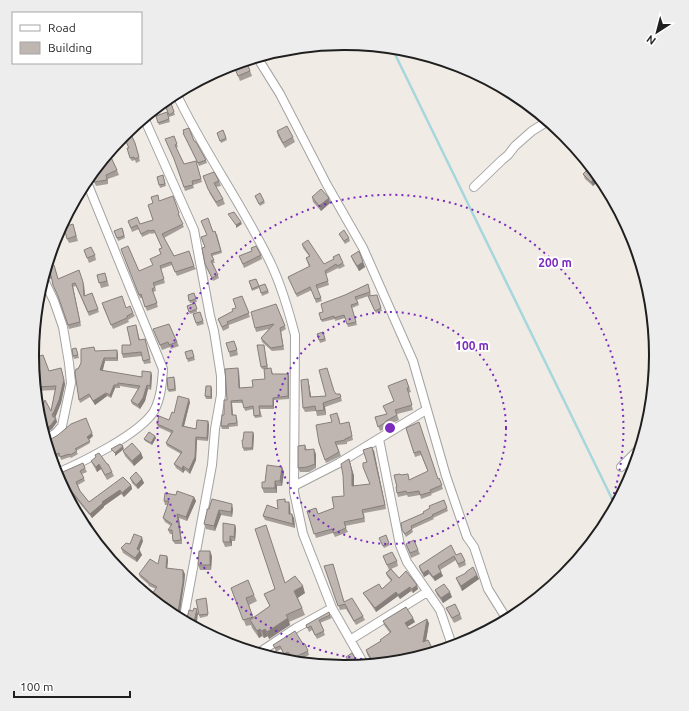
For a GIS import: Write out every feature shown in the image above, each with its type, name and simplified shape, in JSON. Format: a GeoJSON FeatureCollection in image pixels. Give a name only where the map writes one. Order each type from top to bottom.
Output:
{"type":"FeatureCollection","features":[{"type":"Feature","properties":{"kind":"street"},"geometry":{"type":"LineString","coordinates":[[260,62],[280,94],[327,185],[363,248],[413,361],[446,476],[467,536],[474,548],[488,589],[505,616]]}},
{"type":"Feature","properties":{"kind":"street"},"geometry":{"type":"LineString","coordinates":[[179,99],[188,119],[246,217],[273,267],[289,315],[295,335],[296,373],[294,492],[303,534],[332,608],[362,660]]}},
{"type":"Feature","properties":{"kind":"street"},"geometry":{"type":"LineString","coordinates":[[146,123],[194,230],[214,331],[221,376],[212,465],[184,615]]}},
{"type":"Feature","properties":{"kind":"street"},"geometry":{"type":"LineString","coordinates":[[474,187],[508,155],[515,146],[532,131],[543,124]]}},
{"type":"Feature","properties":{"kind":"street"},"geometry":{"type":"LineString","coordinates":[[62,471],[130,434],[144,423],[154,411],[159,399],[164,369],[89,188]]}},
{"type":"Feature","properties":{"kind":"street"},"geometry":{"type":"LineString","coordinates":[[47,286],[63,327],[70,363],[71,384],[62,426],[56,433],[50,437]]}},
{"type":"Feature","properties":{"kind":"street"},"geometry":{"type":"LineString","coordinates":[[294,486],[339,463],[426,410]]}},
{"type":"Feature","properties":{"kind":"street"},"geometry":{"type":"LineString","coordinates":[[379,439],[400,545],[407,562],[440,610],[451,642]]}},
{"type":"Feature","properties":{"kind":"street"},"geometry":{"type":"LineString","coordinates":[[621,467],[634,454]]}},
{"type":"Feature","properties":{"kind":"street"},"geometry":{"type":"LineString","coordinates":[[350,640],[427,592]]}},
{"type":"Feature","properties":{"kind":"street"},"geometry":{"type":"LineString","coordinates":[[263,650],[296,628],[332,608]]}},
{"type":"Feature","properties":{"kind":"building"},"geometry":{"type":"Polygon","coordinates":[[[248,65],[250,71],[238,76],[236,70],[248,65]]]}},
{"type":"Feature","properties":{"kind":"building"},"geometry":{"type":"Polygon","coordinates":[[[171,104],[174,112],[169,115],[166,108],[171,104]]]}},
{"type":"Feature","properties":{"kind":"building"},"geometry":{"type":"Polygon","coordinates":[[[167,112],[169,119],[158,123],[156,116],[167,112]]]}},
{"type":"Feature","properties":{"kind":"building"},"geometry":{"type":"Polygon","coordinates":[[[287,126],[293,137],[283,143],[277,131],[287,126]]]}},
{"type":"Feature","properties":{"kind":"building"},"geometry":{"type":"Polygon","coordinates":[[[189,128],[194,141],[206,160],[198,163],[183,133],[183,130],[189,128]]]}},
{"type":"Feature","properties":{"kind":"building"},"geometry":{"type":"Polygon","coordinates":[[[223,130],[226,138],[220,141],[217,133],[223,130]]]}},
{"type":"Feature","properties":{"kind":"building"},"geometry":{"type":"Polygon","coordinates":[[[132,136],[139,157],[135,159],[134,157],[130,158],[127,148],[129,148],[126,141],[132,136]]]}},
{"type":"Feature","properties":{"kind":"building"},"geometry":{"type":"Polygon","coordinates":[[[174,136],[177,144],[175,145],[184,164],[196,161],[201,179],[192,181],[193,185],[184,187],[165,139],[174,136]]]}},
{"type":"Feature","properties":{"kind":"building"},"geometry":{"type":"Polygon","coordinates":[[[112,158],[117,170],[106,175],[107,180],[94,182],[112,158]]]}},
{"type":"Feature","properties":{"kind":"building"},"geometry":{"type":"Polygon","coordinates":[[[587,170],[594,179],[591,182],[583,174],[587,170]]]}},
{"type":"Feature","properties":{"kind":"building"},"geometry":{"type":"Polygon","coordinates":[[[214,172],[219,181],[214,183],[223,199],[216,202],[208,189],[203,176],[214,172]]]}},
{"type":"Feature","properties":{"kind":"building"},"geometry":{"type":"Polygon","coordinates":[[[163,175],[165,184],[159,185],[157,177],[163,175]]]}},
{"type":"Feature","properties":{"kind":"building"},"geometry":{"type":"Polygon","coordinates":[[[321,189],[329,198],[319,206],[312,197],[321,189]]]}},
{"type":"Feature","properties":{"kind":"building"},"geometry":{"type":"Polygon","coordinates":[[[260,193],[264,201],[259,204],[255,196],[260,193]]]}},
{"type":"Feature","properties":{"kind":"building"},"geometry":{"type":"Polygon","coordinates":[[[158,195],[159,201],[173,196],[179,213],[178,214],[183,224],[162,234],[174,256],[189,251],[194,266],[175,272],[171,262],[160,266],[164,279],[153,283],[155,287],[152,289],[157,303],[145,307],[141,294],[139,295],[121,249],[128,246],[139,271],[153,265],[150,259],[161,254],[159,249],[162,248],[154,230],[149,230],[141,234],[137,225],[131,228],[128,221],[137,217],[140,224],[153,220],[148,205],[153,203],[151,197],[158,195]]]}},
{"type":"Feature","properties":{"kind":"building"},"geometry":{"type":"Polygon","coordinates":[[[234,212],[241,222],[236,225],[228,214],[234,212]]]}},
{"type":"Feature","properties":{"kind":"building"},"geometry":{"type":"Polygon","coordinates":[[[208,218],[213,232],[215,231],[221,251],[211,254],[214,260],[211,261],[218,275],[212,278],[205,264],[202,248],[205,247],[201,237],[207,235],[201,221],[208,218]]]}},
{"type":"Feature","properties":{"kind":"building"},"geometry":{"type":"Polygon","coordinates":[[[73,224],[76,236],[67,239],[65,232],[68,226],[73,224]]]}},
{"type":"Feature","properties":{"kind":"building"},"geometry":{"type":"Polygon","coordinates":[[[122,228],[124,236],[117,238],[114,231],[122,228]]]}},
{"type":"Feature","properties":{"kind":"building"},"geometry":{"type":"Polygon","coordinates":[[[344,230],[349,238],[344,241],[339,234],[344,230]]]}},
{"type":"Feature","properties":{"kind":"building"},"geometry":{"type":"Polygon","coordinates":[[[308,240],[324,264],[334,259],[333,257],[339,254],[343,263],[337,266],[336,264],[325,271],[328,281],[316,285],[321,298],[315,299],[310,287],[296,294],[288,277],[310,266],[306,258],[310,256],[302,244],[308,240]]]}},
{"type":"Feature","properties":{"kind":"building"},"geometry":{"type":"Polygon","coordinates":[[[256,246],[261,255],[243,264],[239,256],[252,251],[251,248],[256,246]]]}},
{"type":"Feature","properties":{"kind":"building"},"geometry":{"type":"Polygon","coordinates":[[[91,247],[95,255],[87,258],[84,250],[91,247]]]}},
{"type":"Feature","properties":{"kind":"building"},"geometry":{"type":"Polygon","coordinates":[[[359,251],[363,262],[357,266],[351,256],[359,251]]]}},
{"type":"Feature","properties":{"kind":"building"},"geometry":{"type":"Polygon","coordinates":[[[52,265],[54,265],[58,279],[79,270],[83,282],[84,296],[92,293],[98,309],[88,312],[75,283],[72,284],[80,322],[68,325],[53,285],[51,275],[49,276],[52,265]]]}},
{"type":"Feature","properties":{"kind":"building"},"geometry":{"type":"Polygon","coordinates":[[[105,273],[107,281],[99,283],[97,275],[105,273]]]}},
{"type":"Feature","properties":{"kind":"building"},"geometry":{"type":"Polygon","coordinates":[[[256,279],[259,286],[252,289],[249,281],[256,279]]]}},
{"type":"Feature","properties":{"kind":"building"},"geometry":{"type":"Polygon","coordinates":[[[265,284],[268,291],[261,293],[259,286],[265,284]]]}},
{"type":"Feature","properties":{"kind":"building"},"geometry":{"type":"Polygon","coordinates":[[[368,284],[370,292],[355,297],[358,303],[351,305],[356,322],[347,324],[344,315],[321,320],[319,313],[323,312],[321,304],[368,284]]]}},
{"type":"Feature","properties":{"kind":"building"},"geometry":{"type":"Polygon","coordinates":[[[194,293],[196,299],[189,301],[188,295],[194,293]]]}},
{"type":"Feature","properties":{"kind":"building"},"geometry":{"type":"Polygon","coordinates":[[[377,295],[381,308],[375,311],[368,296],[377,295]]]}},
{"type":"Feature","properties":{"kind":"building"},"geometry":{"type":"Polygon","coordinates":[[[122,296],[126,308],[130,306],[133,313],[127,316],[127,318],[111,325],[102,303],[122,296]]]}},
{"type":"Feature","properties":{"kind":"building"},"geometry":{"type":"Polygon","coordinates":[[[242,296],[249,313],[227,322],[228,324],[222,327],[218,319],[233,311],[232,309],[236,308],[233,299],[242,296]]]}},
{"type":"Feature","properties":{"kind":"building"},"geometry":{"type":"Polygon","coordinates":[[[195,303],[197,309],[189,312],[187,306],[195,303]]]}},
{"type":"Feature","properties":{"kind":"building"},"geometry":{"type":"Polygon","coordinates":[[[276,304],[285,326],[280,328],[283,346],[271,348],[261,338],[274,324],[255,328],[251,312],[276,304]]]}},
{"type":"Feature","properties":{"kind":"building"},"geometry":{"type":"Polygon","coordinates":[[[200,312],[203,321],[196,323],[193,314],[200,312]]]}},
{"type":"Feature","properties":{"kind":"building"},"geometry":{"type":"Polygon","coordinates":[[[169,324],[177,342],[169,345],[168,342],[160,345],[153,329],[169,324]]]}},
{"type":"Feature","properties":{"kind":"building"},"geometry":{"type":"Polygon","coordinates":[[[136,325],[139,340],[145,339],[150,359],[143,361],[141,352],[122,354],[122,345],[131,345],[127,327],[136,325]]]}},
{"type":"Feature","properties":{"kind":"building"},"geometry":{"type":"Polygon","coordinates":[[[323,332],[325,339],[319,340],[317,334],[323,332]]]}},
{"type":"Feature","properties":{"kind":"building"},"geometry":{"type":"Polygon","coordinates":[[[234,341],[237,350],[229,352],[226,343],[234,341]]]}},
{"type":"Feature","properties":{"kind":"building"},"geometry":{"type":"Polygon","coordinates":[[[257,345],[264,345],[267,366],[261,367],[257,345]]]}},
{"type":"Feature","properties":{"kind":"building"},"geometry":{"type":"Polygon","coordinates":[[[94,347],[95,351],[117,350],[117,358],[104,358],[100,370],[142,377],[142,371],[151,372],[150,386],[147,385],[143,398],[138,405],[131,401],[140,386],[118,383],[118,385],[114,385],[110,395],[106,393],[93,401],[89,394],[79,400],[75,373],[76,369],[78,369],[81,363],[81,349],[94,347]]]}},
{"type":"Feature","properties":{"kind":"building"},"geometry":{"type":"Polygon","coordinates":[[[76,348],[78,355],[73,356],[72,349],[76,348]]]}},
{"type":"Feature","properties":{"kind":"building"},"geometry":{"type":"Polygon","coordinates":[[[192,350],[194,357],[187,359],[185,352],[192,350]]]}},
{"type":"Feature","properties":{"kind":"building"},"geometry":{"type":"Polygon","coordinates":[[[43,355],[49,371],[61,368],[64,380],[59,400],[52,414],[53,417],[56,418],[48,428],[43,404],[45,400],[51,411],[56,386],[41,387],[39,356],[43,355]]]}},
{"type":"Feature","properties":{"kind":"building"},"geometry":{"type":"Polygon","coordinates":[[[238,368],[239,388],[253,387],[252,380],[265,379],[264,369],[271,368],[272,374],[288,374],[288,396],[273,398],[273,406],[259,406],[260,415],[254,416],[253,406],[244,408],[242,400],[231,401],[232,415],[236,415],[237,423],[228,424],[228,426],[221,426],[222,415],[224,415],[224,400],[227,400],[225,369],[238,368]]]}},
{"type":"Feature","properties":{"kind":"building"},"geometry":{"type":"Polygon","coordinates":[[[327,368],[334,391],[336,394],[340,394],[341,397],[323,403],[324,410],[316,411],[315,406],[303,408],[301,380],[308,379],[310,397],[326,396],[319,370],[327,368]]]}},
{"type":"Feature","properties":{"kind":"building"},"geometry":{"type":"Polygon","coordinates":[[[174,377],[175,389],[168,390],[167,378],[174,377]]]}},
{"type":"Feature","properties":{"kind":"building"},"geometry":{"type":"Polygon","coordinates":[[[406,379],[412,405],[395,410],[397,415],[378,427],[375,417],[387,414],[383,406],[394,401],[388,386],[406,379]]]}},
{"type":"Feature","properties":{"kind":"building"},"geometry":{"type":"Polygon","coordinates":[[[206,386],[211,386],[211,397],[205,396],[206,386]]]}},
{"type":"Feature","properties":{"kind":"building"},"geometry":{"type":"Polygon","coordinates":[[[178,396],[189,399],[182,426],[196,429],[197,420],[208,421],[207,438],[196,437],[195,457],[189,470],[183,466],[182,469],[174,464],[182,452],[166,443],[173,431],[157,424],[159,416],[169,420],[172,412],[174,413],[178,396]]]}},
{"type":"Feature","properties":{"kind":"building"},"geometry":{"type":"Polygon","coordinates":[[[337,413],[340,424],[349,422],[352,436],[345,440],[335,442],[339,452],[325,460],[319,443],[316,425],[332,422],[330,415],[337,413]]]}},
{"type":"Feature","properties":{"kind":"building"},"geometry":{"type":"Polygon","coordinates":[[[86,418],[92,433],[87,437],[90,441],[75,449],[77,451],[70,455],[60,457],[59,453],[55,454],[50,439],[71,424],[86,418]]]}},
{"type":"Feature","properties":{"kind":"building"},"geometry":{"type":"Polygon","coordinates":[[[419,422],[438,479],[439,478],[442,485],[430,490],[431,492],[420,495],[419,491],[397,493],[394,475],[408,474],[409,480],[428,471],[420,451],[414,453],[406,428],[419,422]]]}},
{"type":"Feature","properties":{"kind":"building"},"geometry":{"type":"Polygon","coordinates":[[[149,432],[155,436],[151,443],[144,439],[149,432]]]}},
{"type":"Feature","properties":{"kind":"building"},"geometry":{"type":"Polygon","coordinates":[[[244,432],[253,432],[252,448],[243,448],[242,440],[244,432]]]}},
{"type":"Feature","properties":{"kind":"building"},"geometry":{"type":"Polygon","coordinates":[[[132,443],[141,453],[132,461],[123,451],[132,443]]]}},
{"type":"Feature","properties":{"kind":"building"},"geometry":{"type":"Polygon","coordinates":[[[120,444],[123,446],[115,453],[111,449],[120,444]]]}},
{"type":"Feature","properties":{"kind":"building"},"geometry":{"type":"Polygon","coordinates":[[[305,445],[305,450],[314,449],[315,464],[298,468],[298,446],[305,445]]]}},
{"type":"Feature","properties":{"kind":"building"},"geometry":{"type":"Polygon","coordinates":[[[372,447],[385,505],[362,510],[364,518],[344,522],[346,528],[334,533],[332,529],[314,534],[307,511],[316,508],[318,514],[334,508],[332,497],[344,496],[341,464],[349,459],[352,472],[352,486],[370,484],[363,467],[363,463],[367,462],[363,450],[372,447]]]}},
{"type":"Feature","properties":{"kind":"building"},"geometry":{"type":"Polygon","coordinates":[[[99,453],[108,464],[112,472],[105,475],[99,464],[96,467],[91,461],[96,457],[95,455],[99,453]]]}},
{"type":"Feature","properties":{"kind":"building"},"geometry":{"type":"Polygon","coordinates":[[[83,463],[85,468],[80,471],[84,478],[76,482],[80,491],[89,502],[123,477],[131,485],[122,493],[120,490],[102,502],[103,503],[90,514],[71,490],[62,472],[83,463]]]}},
{"type":"Feature","properties":{"kind":"building"},"geometry":{"type":"Polygon","coordinates":[[[267,465],[282,467],[280,481],[275,481],[275,488],[262,488],[262,482],[265,482],[267,465]]]}},
{"type":"Feature","properties":{"kind":"building"},"geometry":{"type":"Polygon","coordinates":[[[136,472],[142,479],[136,485],[130,478],[136,472]]]}},
{"type":"Feature","properties":{"kind":"building"},"geometry":{"type":"Polygon","coordinates":[[[177,491],[194,497],[186,517],[177,514],[181,540],[173,541],[172,530],[168,530],[172,524],[163,518],[169,501],[164,501],[165,493],[176,495],[177,491]]]}},
{"type":"Feature","properties":{"kind":"building"},"geometry":{"type":"Polygon","coordinates":[[[212,499],[232,504],[231,512],[219,510],[214,526],[204,524],[207,509],[209,509],[212,499]]]}},
{"type":"Feature","properties":{"kind":"building"},"geometry":{"type":"Polygon","coordinates":[[[285,499],[285,502],[289,502],[289,514],[292,514],[293,524],[263,516],[267,505],[278,509],[277,500],[285,499]]]}},
{"type":"Feature","properties":{"kind":"building"},"geometry":{"type":"Polygon","coordinates":[[[444,500],[447,508],[411,526],[412,529],[405,534],[402,530],[401,523],[424,513],[423,512],[430,508],[429,506],[444,500]]]}},
{"type":"Feature","properties":{"kind":"building"},"geometry":{"type":"Polygon","coordinates":[[[90,522],[93,529],[89,523],[90,522]]]}},
{"type":"Feature","properties":{"kind":"building"},"geometry":{"type":"Polygon","coordinates":[[[223,523],[235,525],[234,537],[230,536],[230,542],[223,542],[223,523]]]}},
{"type":"Feature","properties":{"kind":"building"},"geometry":{"type":"Polygon","coordinates":[[[266,525],[285,583],[295,576],[303,586],[294,591],[302,608],[286,615],[288,618],[267,632],[265,629],[262,631],[260,629],[257,631],[250,620],[270,606],[264,594],[275,589],[255,529],[266,525]]]}},
{"type":"Feature","properties":{"kind":"building"},"geometry":{"type":"Polygon","coordinates":[[[134,534],[142,537],[137,549],[140,551],[135,558],[121,548],[126,543],[130,544],[134,534]]]}},
{"type":"Feature","properties":{"kind":"building"},"geometry":{"type":"Polygon","coordinates":[[[386,535],[389,543],[383,546],[379,538],[386,535]]]}},
{"type":"Feature","properties":{"kind":"building"},"geometry":{"type":"Polygon","coordinates":[[[414,540],[418,550],[410,553],[406,544],[414,540]]]}},
{"type":"Feature","properties":{"kind":"building"},"geometry":{"type":"Polygon","coordinates":[[[451,545],[456,555],[461,553],[465,561],[458,564],[454,556],[438,566],[441,572],[433,577],[428,570],[423,573],[419,566],[451,545]]]}},
{"type":"Feature","properties":{"kind":"building"},"geometry":{"type":"Polygon","coordinates":[[[199,551],[210,551],[210,565],[198,565],[199,551]]]}},
{"type":"Feature","properties":{"kind":"building"},"geometry":{"type":"Polygon","coordinates":[[[392,552],[397,561],[387,565],[383,556],[392,552]]]}},
{"type":"Feature","properties":{"kind":"building"},"geometry":{"type":"Polygon","coordinates":[[[160,555],[167,556],[166,568],[183,570],[183,582],[178,612],[153,593],[157,587],[148,582],[139,574],[150,559],[158,564],[160,555]]]}},
{"type":"Feature","properties":{"kind":"building"},"geometry":{"type":"Polygon","coordinates":[[[333,564],[344,602],[352,598],[363,616],[354,621],[345,604],[338,606],[324,566],[333,564]]]}},
{"type":"Feature","properties":{"kind":"building"},"geometry":{"type":"Polygon","coordinates":[[[473,567],[477,575],[461,586],[456,578],[466,573],[473,567]]]}},
{"type":"Feature","properties":{"kind":"building"},"geometry":{"type":"Polygon","coordinates":[[[391,569],[399,578],[406,571],[417,585],[412,589],[410,587],[398,595],[396,592],[375,608],[363,593],[379,584],[382,589],[392,580],[386,573],[391,569]]]}},
{"type":"Feature","properties":{"kind":"building"},"geometry":{"type":"Polygon","coordinates":[[[248,580],[254,595],[246,598],[253,617],[243,620],[231,588],[248,580]]]}},
{"type":"Feature","properties":{"kind":"building"},"geometry":{"type":"Polygon","coordinates":[[[444,584],[450,592],[441,598],[435,590],[444,584]]]}},
{"type":"Feature","properties":{"kind":"building"},"geometry":{"type":"Polygon","coordinates":[[[206,598],[208,614],[199,615],[196,600],[206,598]]]}},
{"type":"Feature","properties":{"kind":"building"},"geometry":{"type":"Polygon","coordinates":[[[455,604],[460,614],[452,618],[446,608],[455,604]]]}},
{"type":"Feature","properties":{"kind":"building"},"geometry":{"type":"Polygon","coordinates":[[[406,607],[413,618],[405,623],[409,629],[427,619],[423,642],[428,640],[432,648],[404,655],[371,659],[366,650],[381,641],[380,640],[391,632],[383,621],[406,607]]]}},
{"type":"Feature","properties":{"kind":"building"},"geometry":{"type":"Polygon","coordinates":[[[194,608],[197,609],[194,621],[187,617],[189,610],[193,611],[194,608]]]}},
{"type":"Feature","properties":{"kind":"building"},"geometry":{"type":"Polygon","coordinates":[[[329,612],[330,615],[319,620],[324,631],[315,635],[311,626],[307,628],[306,625],[329,612]]]}},
{"type":"Feature","properties":{"kind":"building"},"geometry":{"type":"Polygon","coordinates":[[[295,631],[303,644],[305,644],[308,651],[296,657],[291,656],[288,652],[284,654],[280,646],[275,648],[273,645],[295,631]]]}},
{"type":"Feature","properties":{"kind":"building"},"geometry":{"type":"Polygon","coordinates":[[[352,653],[357,660],[348,661],[346,657],[352,653]]]}},
{"type":"Feature","properties":{"kind":"waterway"},"geometry":{"type":"LineString","coordinates":[[395,55],[613,501]]}}]}
